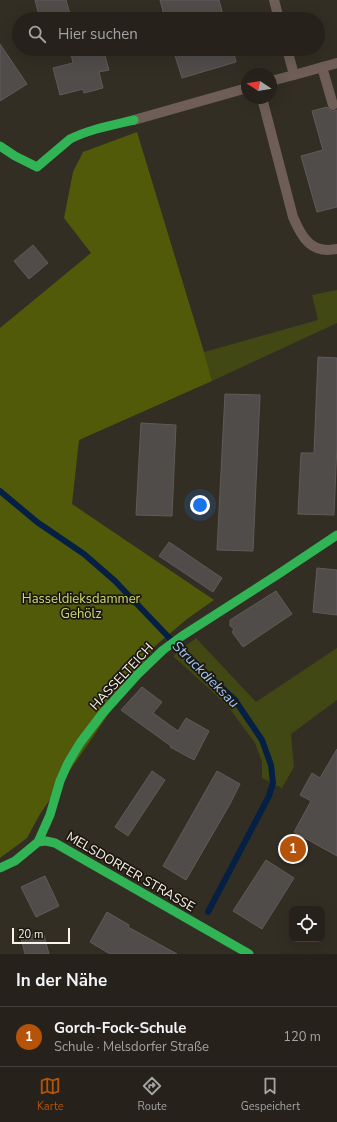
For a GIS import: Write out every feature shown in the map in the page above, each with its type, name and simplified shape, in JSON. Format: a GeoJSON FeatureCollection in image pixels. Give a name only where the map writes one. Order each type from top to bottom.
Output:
{"type":"FeatureCollection","features":[{"type":"Feature","properties":{"kind":"street"},"geometry":{"type":"LineString","coordinates":[[0,146],[15,156],[37,167],[70,139],[76,136],[100,128],[134,120]]}},
{"type":"Feature","properties":{"kind":"street","name":"HASSELTEICH"},"geometry":{"type":"LineString","coordinates":[[38,842],[50,814],[62,774],[70,759],[85,736],[132,680],[163,650],[186,633],[337,535]]}},
{"type":"Feature","properties":{"kind":"street","name":"MELSDORFER STRASSE"},"geometry":{"type":"LineString","coordinates":[[38,842],[46,841],[55,843],[249,954]]}},
{"type":"Feature","properties":{"kind":"street"},"geometry":{"type":"LineString","coordinates":[[0,868],[15,861],[38,842]]}},
{"type":"Feature","properties":{"kind":"lane"},"geometry":{"type":"LineString","coordinates":[[274,0],[277,12]]}},
{"type":"Feature","properties":{"kind":"lane"},"geometry":{"type":"LineString","coordinates":[[289,56],[294,75]]}},
{"type":"Feature","properties":{"kind":"lane"},"geometry":{"type":"LineString","coordinates":[[277,79],[337,63]]}},
{"type":"Feature","properties":{"kind":"lane"},"geometry":{"type":"LineString","coordinates":[[322,67],[333,105]]}},
{"type":"Feature","properties":{"kind":"lane"},"geometry":{"type":"LineString","coordinates":[[134,120],[241,90]]}},
{"type":"Feature","properties":{"kind":"lane"},"geometry":{"type":"LineString","coordinates":[[264,104],[293,217],[300,232],[306,241],[312,246],[328,250],[337,249]]}},
{"type":"Feature","properties":{"kind":"green space","name":"Hasseldieksdammer Gehölz"},"geometry":{"type":"Polygon","coordinates":[[[137,132],[212,381],[79,440],[72,504],[214,600],[187,619],[155,646],[40,814],[27,838],[0,858],[0,328],[91,253],[64,218],[73,172],[83,152],[137,132]]]}},
{"type":"Feature","properties":{"kind":"green space"},"geometry":{"type":"Polygon","coordinates":[[[337,290],[337,323],[212,381],[204,352],[318,320],[312,295],[337,290]]]}},
{"type":"Feature","properties":{"kind":"green space"},"geometry":{"type":"Polygon","coordinates":[[[196,638],[256,702],[337,648],[337,700],[291,734],[294,767],[282,788],[262,778],[262,762],[255,743],[227,705],[173,656],[196,638]]]}},
{"type":"Feature","properties":{"kind":"building"},"geometry":{"type":"Polygon","coordinates":[[[35,0],[66,0],[69,12],[38,12],[35,0]]]}},
{"type":"Feature","properties":{"kind":"building"},"geometry":{"type":"Polygon","coordinates":[[[160,0],[219,0],[222,12],[163,12],[160,0]]]}},
{"type":"Feature","properties":{"kind":"building"},"geometry":{"type":"Polygon","coordinates":[[[0,44],[27,84],[0,101],[0,44]]]}},
{"type":"Feature","properties":{"kind":"building"},"geometry":{"type":"Polygon","coordinates":[[[72,56],[105,56],[109,70],[99,72],[103,88],[84,93],[83,89],[60,95],[53,68],[73,63],[72,56]]]}},
{"type":"Feature","properties":{"kind":"building"},"geometry":{"type":"Polygon","coordinates":[[[175,56],[235,56],[236,62],[182,78],[175,56]]]}},
{"type":"Feature","properties":{"kind":"building"},"geometry":{"type":"Polygon","coordinates":[[[327,107],[331,111],[337,110],[337,207],[317,212],[301,156],[323,150],[312,111],[327,107]]]}},
{"type":"Feature","properties":{"kind":"building"},"geometry":{"type":"Polygon","coordinates":[[[33,245],[48,263],[29,279],[14,261],[33,245]]]}},
{"type":"Feature","properties":{"kind":"building"},"geometry":{"type":"Polygon","coordinates":[[[318,357],[337,358],[337,444],[334,515],[298,514],[301,453],[314,453],[318,357]]]}},
{"type":"Feature","properties":{"kind":"building"},"geometry":{"type":"Polygon","coordinates":[[[225,394],[260,395],[253,551],[217,550],[225,394]]]}},
{"type":"Feature","properties":{"kind":"building"},"geometry":{"type":"Polygon","coordinates":[[[141,423],[176,425],[172,516],[136,515],[141,423]]]}},
{"type":"Feature","properties":{"kind":"building"},"geometry":{"type":"Polygon","coordinates":[[[169,542],[222,578],[213,592],[159,556],[169,542]]]}},
{"type":"Feature","properties":{"kind":"building"},"geometry":{"type":"Polygon","coordinates":[[[317,568],[337,570],[337,615],[313,612],[317,568]]]}},
{"type":"Feature","properties":{"kind":"building"},"geometry":{"type":"Polygon","coordinates":[[[276,591],[292,614],[243,647],[232,632],[234,629],[230,626],[230,620],[276,591]]]}},
{"type":"Feature","properties":{"kind":"building"},"geometry":{"type":"Polygon","coordinates":[[[142,687],[162,702],[153,713],[178,731],[186,718],[209,731],[194,760],[170,747],[171,746],[121,710],[142,687]]]}},
{"type":"Feature","properties":{"kind":"building"},"geometry":{"type":"Polygon","coordinates":[[[337,749],[337,856],[294,832],[311,801],[300,795],[312,773],[320,778],[337,749]]]}},
{"type":"Feature","properties":{"kind":"building"},"geometry":{"type":"Polygon","coordinates":[[[152,771],[165,780],[128,836],[115,827],[152,771]]]}},
{"type":"Feature","properties":{"kind":"building"},"geometry":{"type":"Polygon","coordinates":[[[217,771],[240,784],[186,880],[163,866],[217,771]]]}},
{"type":"Feature","properties":{"kind":"building"},"geometry":{"type":"Polygon","coordinates":[[[266,860],[294,878],[262,929],[233,911],[266,860]]]}},
{"type":"Feature","properties":{"kind":"building"},"geometry":{"type":"Polygon","coordinates":[[[45,876],[59,906],[36,917],[21,887],[45,876]]]}},
{"type":"Feature","properties":{"kind":"building"},"geometry":{"type":"Polygon","coordinates":[[[107,912],[129,925],[128,927],[177,954],[110,954],[90,942],[107,912]]]}},
{"type":"Feature","properties":{"kind":"building"},"geometry":{"type":"Polygon","coordinates":[[[43,932],[49,954],[25,954],[21,938],[43,932]]]}},
{"type":"Feature","properties":{"kind":"waterway","name":"Struckdieksau"},"geometry":{"type":"LineString","coordinates":[[0,491],[37,522],[84,554],[115,581],[180,649],[235,700],[262,740],[271,765],[273,783],[269,796],[208,912]]}},
{"type":"Feature","properties":{"kind":"traffic: fast"},"geometry":{"type":"LineString","coordinates":[[0,146],[15,156],[37,167],[70,139],[94,130],[134,120]]}},
{"type":"Feature","properties":{"kind":"traffic: fast"},"geometry":{"type":"LineString","coordinates":[[38,842],[50,815],[60,781],[68,763],[80,743],[102,714],[138,674],[163,650],[182,636],[337,535]]}},
{"type":"Feature","properties":{"kind":"traffic: fast"},"geometry":{"type":"LineString","coordinates":[[0,868],[15,861],[38,842],[46,841],[55,843],[249,954]]}},
{"type":"Feature","properties":{"kind":"place","name":"Gorch-Fock-Schule"},"geometry":{"type":"Point","coordinates":[293,849]}}]}
